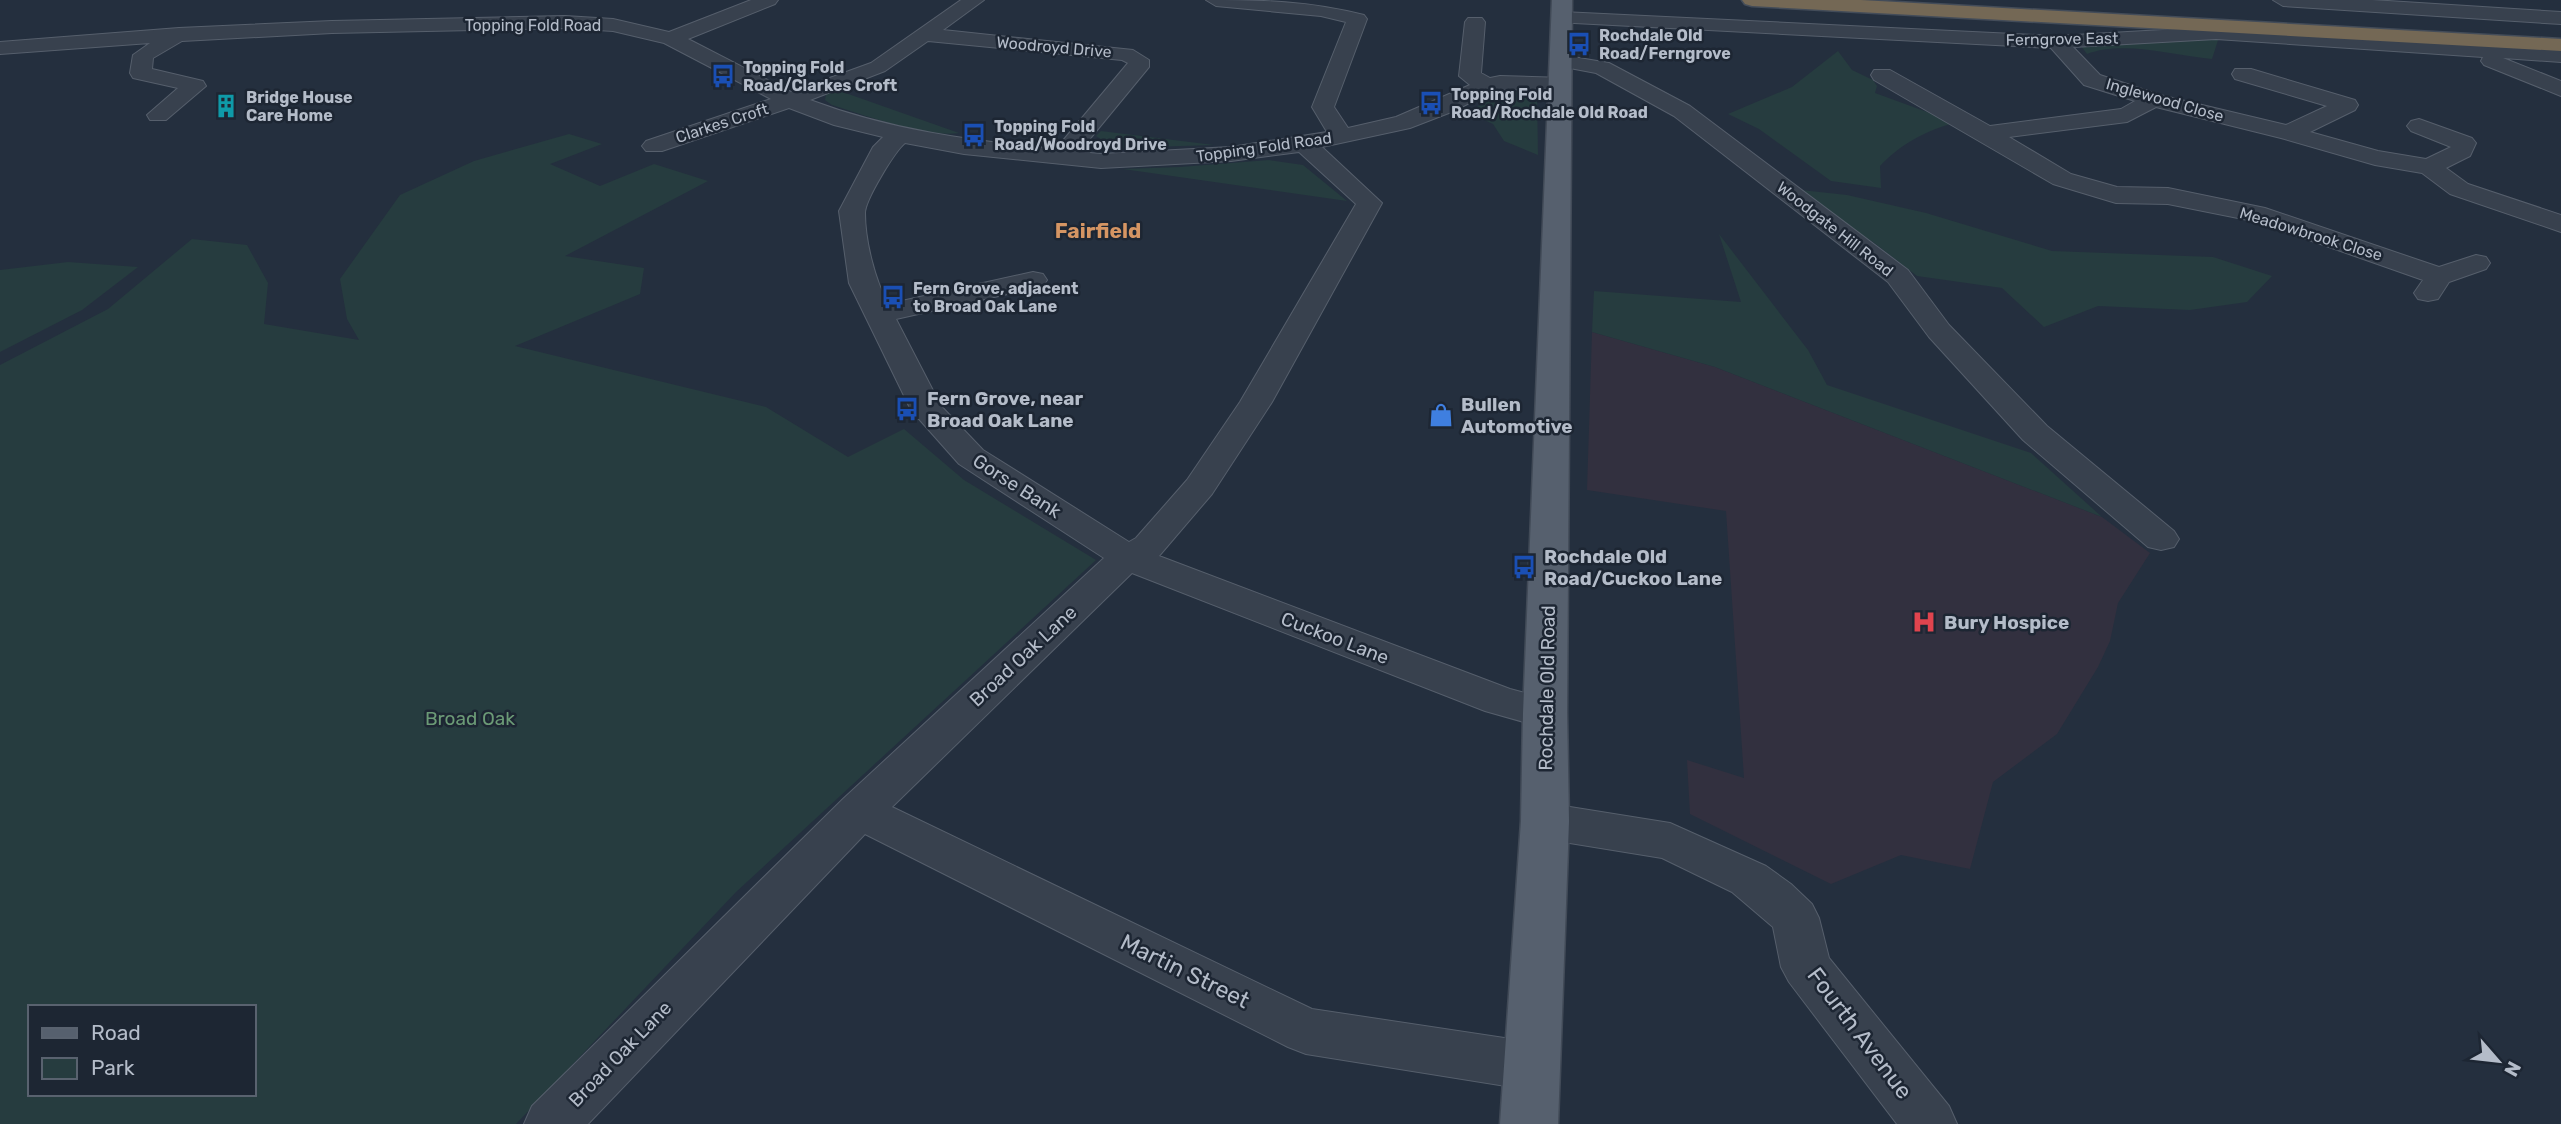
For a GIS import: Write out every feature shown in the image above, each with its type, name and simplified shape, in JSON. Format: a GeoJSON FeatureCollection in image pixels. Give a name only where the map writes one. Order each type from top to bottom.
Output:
{"type":"FeatureCollection","features":[{"type":"Feature","properties":{"kind":"highway"},"geometry":{"type":"LineString","coordinates":[[1752,0],[2561,46]]}},
{"type":"Feature","properties":{"kind":"highway"},"geometry":{"type":"LineString","coordinates":[[1996,0],[2561,30]]}},
{"type":"Feature","properties":{"kind":"main road","name":"Rochdale Old Road"},"geometry":{"type":"LineString","coordinates":[[1529,1124],[1545,821],[1545,713],[1562,9]]}},
{"type":"Feature","properties":{"kind":"street"},"geometry":{"type":"LineString","coordinates":[[565,22],[572,0]]}},
{"type":"Feature","properties":{"kind":"street"},"geometry":{"type":"LineString","coordinates":[[671,38],[768,0]]}},
{"type":"Feature","properties":{"kind":"street","name":"Clarkes Croft"},"geometry":{"type":"LineString","coordinates":[[654,145],[790,100],[878,67],[974,0]]}},
{"type":"Feature","properties":{"kind":"street"},"geometry":{"type":"LineString","coordinates":[[1216,0],[1321,10],[1357,19],[1323,107],[1342,136]]}},
{"type":"Feature","properties":{"kind":"street"},"geometry":{"type":"LineString","coordinates":[[2283,0],[2561,18]]}},
{"type":"Feature","properties":{"kind":"street","name":"Ferngrove East"},"geometry":{"type":"LineString","coordinates":[[1562,9],[2057,42],[2216,33],[2561,55]]}},
{"type":"Feature","properties":{"kind":"street","name":"Topping Fold Road"},"geometry":{"type":"LineString","coordinates":[[0,48],[180,34],[332,27],[565,22],[614,26],[671,38],[790,100],[842,120],[901,135],[964,146],[1101,161],[1231,154],[1304,144],[1402,123],[1446,106],[1487,85],[1560,72]]}},
{"type":"Feature","properties":{"kind":"street"},"geometry":{"type":"LineString","coordinates":[[1475,22],[1470,76],[1487,85]]}},
{"type":"Feature","properties":{"kind":"street"},"geometry":{"type":"LineString","coordinates":[[158,115],[195,86],[141,73],[143,55],[180,34]]}},
{"type":"Feature","properties":{"kind":"street","name":"Woodroyd Drive"},"geometry":{"type":"LineString","coordinates":[[927,35],[1126,54],[1139,60],[1138,67],[1062,157]]}},
{"type":"Feature","properties":{"kind":"street","name":"Inglewood Close"},"geometry":{"type":"LineString","coordinates":[[2057,42],[2092,80],[2153,100],[2289,132],[2375,158],[2430,167],[2459,189],[2561,224]]}},
{"type":"Feature","properties":{"kind":"street"},"geometry":{"type":"LineString","coordinates":[[2461,49],[2561,89]]}},
{"type":"Feature","properties":{"kind":"street","name":"Woodgate Hill Road"},"geometry":{"type":"LineString","coordinates":[[1560,72],[1602,67],[1682,111],[1898,276],[1939,331],[2035,433],[2161,539]]}},
{"type":"Feature","properties":{"kind":"street"},"geometry":{"type":"LineString","coordinates":[[2243,74],[2371,112]]}},
{"type":"Feature","properties":{"kind":"street","name":"Meadowbrook Close"},"geometry":{"type":"LineString","coordinates":[[1882,75],[2062,179],[2116,195],[2168,196],[2265,216],[2434,284],[2476,263]]}},
{"type":"Feature","properties":{"kind":"street"},"geometry":{"type":"LineString","coordinates":[[1986,133],[2127,115],[2153,100]]}},
{"type":"Feature","properties":{"kind":"street"},"geometry":{"type":"LineString","coordinates":[[2289,132],[2347,105]]}},
{"type":"Feature","properties":{"kind":"street"},"geometry":{"type":"LineString","coordinates":[[2419,127],[2464,143],[2462,151],[2430,167]]}},
{"type":"Feature","properties":{"kind":"street","name":"Gorse Bank"},"geometry":{"type":"LineString","coordinates":[[901,135],[885,147],[852,211],[863,283],[927,410],[971,457],[1127,557]]}},
{"type":"Feature","properties":{"kind":"street","name":"Broad Oak Lane"},"geometry":{"type":"LineString","coordinates":[[551,1124],[859,811],[1127,557],[1149,546],[1200,487],[1256,402],[1369,202],[1304,144]]}},
{"type":"Feature","properties":{"kind":"street"},"geometry":{"type":"LineString","coordinates":[[877,315],[1033,280]]}},
{"type":"Feature","properties":{"kind":"street","name":"Cuckoo Lane"},"geometry":{"type":"LineString","coordinates":[[1127,557],[1500,701],[1545,713]]}},
{"type":"Feature","properties":{"kind":"street","name":"Martin Street"},"geometry":{"type":"LineString","coordinates":[[859,811],[1306,1031],[1531,1066]]}},
{"type":"Feature","properties":{"kind":"street","name":"Fourth Avenue"},"geometry":{"type":"LineString","coordinates":[[1545,821],[1670,841],[1749,879],[1774,898],[1796,918],[1806,967],[1930,1124]]}},
{"type":"Feature","properties":{"kind":"shaded area","name":"Bury Hospice"},"geometry":{"type":"Polygon","coordinates":[[[1592,332],[1715,367],[2102,517],[2150,553],[2118,603],[2110,641],[2098,667],[2057,734],[1993,782],[1970,869],[1901,855],[1831,884],[1690,814],[1687,760],[1744,778],[1726,511],[1587,490],[1592,332]]]}},
{"type":"Feature","properties":{"kind":"green space"},"geometry":{"type":"Polygon","coordinates":[[[2219,37],[2212,59],[2132,48],[2101,50],[2087,54],[2081,46],[2219,37]]]}},
{"type":"Feature","properties":{"kind":"green space"},"geometry":{"type":"Polygon","coordinates":[[[1838,51],[1852,70],[1873,80],[1877,86],[1875,93],[1949,120],[1950,124],[1912,140],[1880,166],[1881,188],[1831,181],[1759,129],[1728,114],[1792,87],[1838,51]]]}},
{"type":"Feature","properties":{"kind":"green space"},"geometry":{"type":"Polygon","coordinates":[[[833,89],[959,133],[946,134],[913,129],[832,105],[825,100],[826,95],[833,89]]]}},
{"type":"Feature","properties":{"kind":"green space"},"geometry":{"type":"Polygon","coordinates":[[[1506,91],[1537,93],[1538,155],[1504,141],[1493,124],[1467,112],[1506,91]]]}},
{"type":"Feature","properties":{"kind":"green space"},"geometry":{"type":"Polygon","coordinates":[[[1101,131],[1214,145],[1116,148],[1096,136],[1101,131]]]}},
{"type":"Feature","properties":{"kind":"green space","name":"Broad Oak"},"geometry":{"type":"Polygon","coordinates":[[[569,134],[602,144],[550,164],[600,186],[654,164],[708,181],[565,256],[644,268],[640,294],[515,346],[766,407],[848,457],[904,429],[964,480],[1096,560],[736,892],[516,1124],[0,1124],[0,365],[108,309],[192,239],[247,245],[268,283],[264,324],[359,340],[347,319],[340,279],[400,195],[474,161],[569,134]]]}},
{"type":"Feature","properties":{"kind":"green space"},"geometry":{"type":"Polygon","coordinates":[[[1269,160],[1303,165],[1347,201],[1123,169],[1180,167],[1269,160]]]}},
{"type":"Feature","properties":{"kind":"green space"},"geometry":{"type":"Polygon","coordinates":[[[1801,190],[1847,195],[1926,213],[2052,251],[2213,257],[2272,276],[2247,302],[2190,310],[2098,306],[2044,327],[2002,288],[1917,276],[1873,242],[1827,215],[1801,190]]]}},
{"type":"Feature","properties":{"kind":"green space"},"geometry":{"type":"Polygon","coordinates":[[[1719,234],[1808,350],[1827,385],[2031,453],[2102,517],[1715,367],[1592,332],[1594,291],[1741,302],[1719,234]]]}},
{"type":"Feature","properties":{"kind":"green space"},"geometry":{"type":"Polygon","coordinates":[[[68,262],[138,267],[82,310],[0,352],[0,270],[68,262]]]}},
{"type":"Feature","properties":{"kind":"place","name":"Rochdale Old Road/Ferngrove"},"geometry":{"type":"Point","coordinates":[1579,44]}},
{"type":"Feature","properties":{"kind":"place","name":"Topping Fold Road/Clarkes Croft"},"geometry":{"type":"Point","coordinates":[723,76]}},
{"type":"Feature","properties":{"kind":"place","name":"Topping Fold Road/Rochdale Old Road"},"geometry":{"type":"Point","coordinates":[1431,103]}},
{"type":"Feature","properties":{"kind":"place","name":"Bridge House Care Home"},"geometry":{"type":"Point","coordinates":[226,106]}},
{"type":"Feature","properties":{"kind":"place","name":"Topping Fold Road/Woodroyd Drive"},"geometry":{"type":"Point","coordinates":[974,135]}},
{"type":"Feature","properties":{"kind":"place","name":"Fern Grove, adjacent to Broad Oak Lane"},"geometry":{"type":"Point","coordinates":[893,297]}},
{"type":"Feature","properties":{"kind":"place","name":"Fern Grove, near Broad Oak Lane"},"geometry":{"type":"Point","coordinates":[907,409]}},
{"type":"Feature","properties":{"kind":"place","name":"Bullen Automotive"},"geometry":{"type":"Point","coordinates":[1441,415]}},
{"type":"Feature","properties":{"kind":"place","name":"Rochdale Old Road/Cuckoo Lane"},"geometry":{"type":"Point","coordinates":[1524,567]}},
{"type":"Feature","properties":{"kind":"place","name":"Bury Hospice"},"geometry":{"type":"Point","coordinates":[1924,622]}},
{"type":"Feature","properties":{"kind":"district","name":"Fairfield"},"geometry":{"type":"Point","coordinates":[1098,230]}}]}
